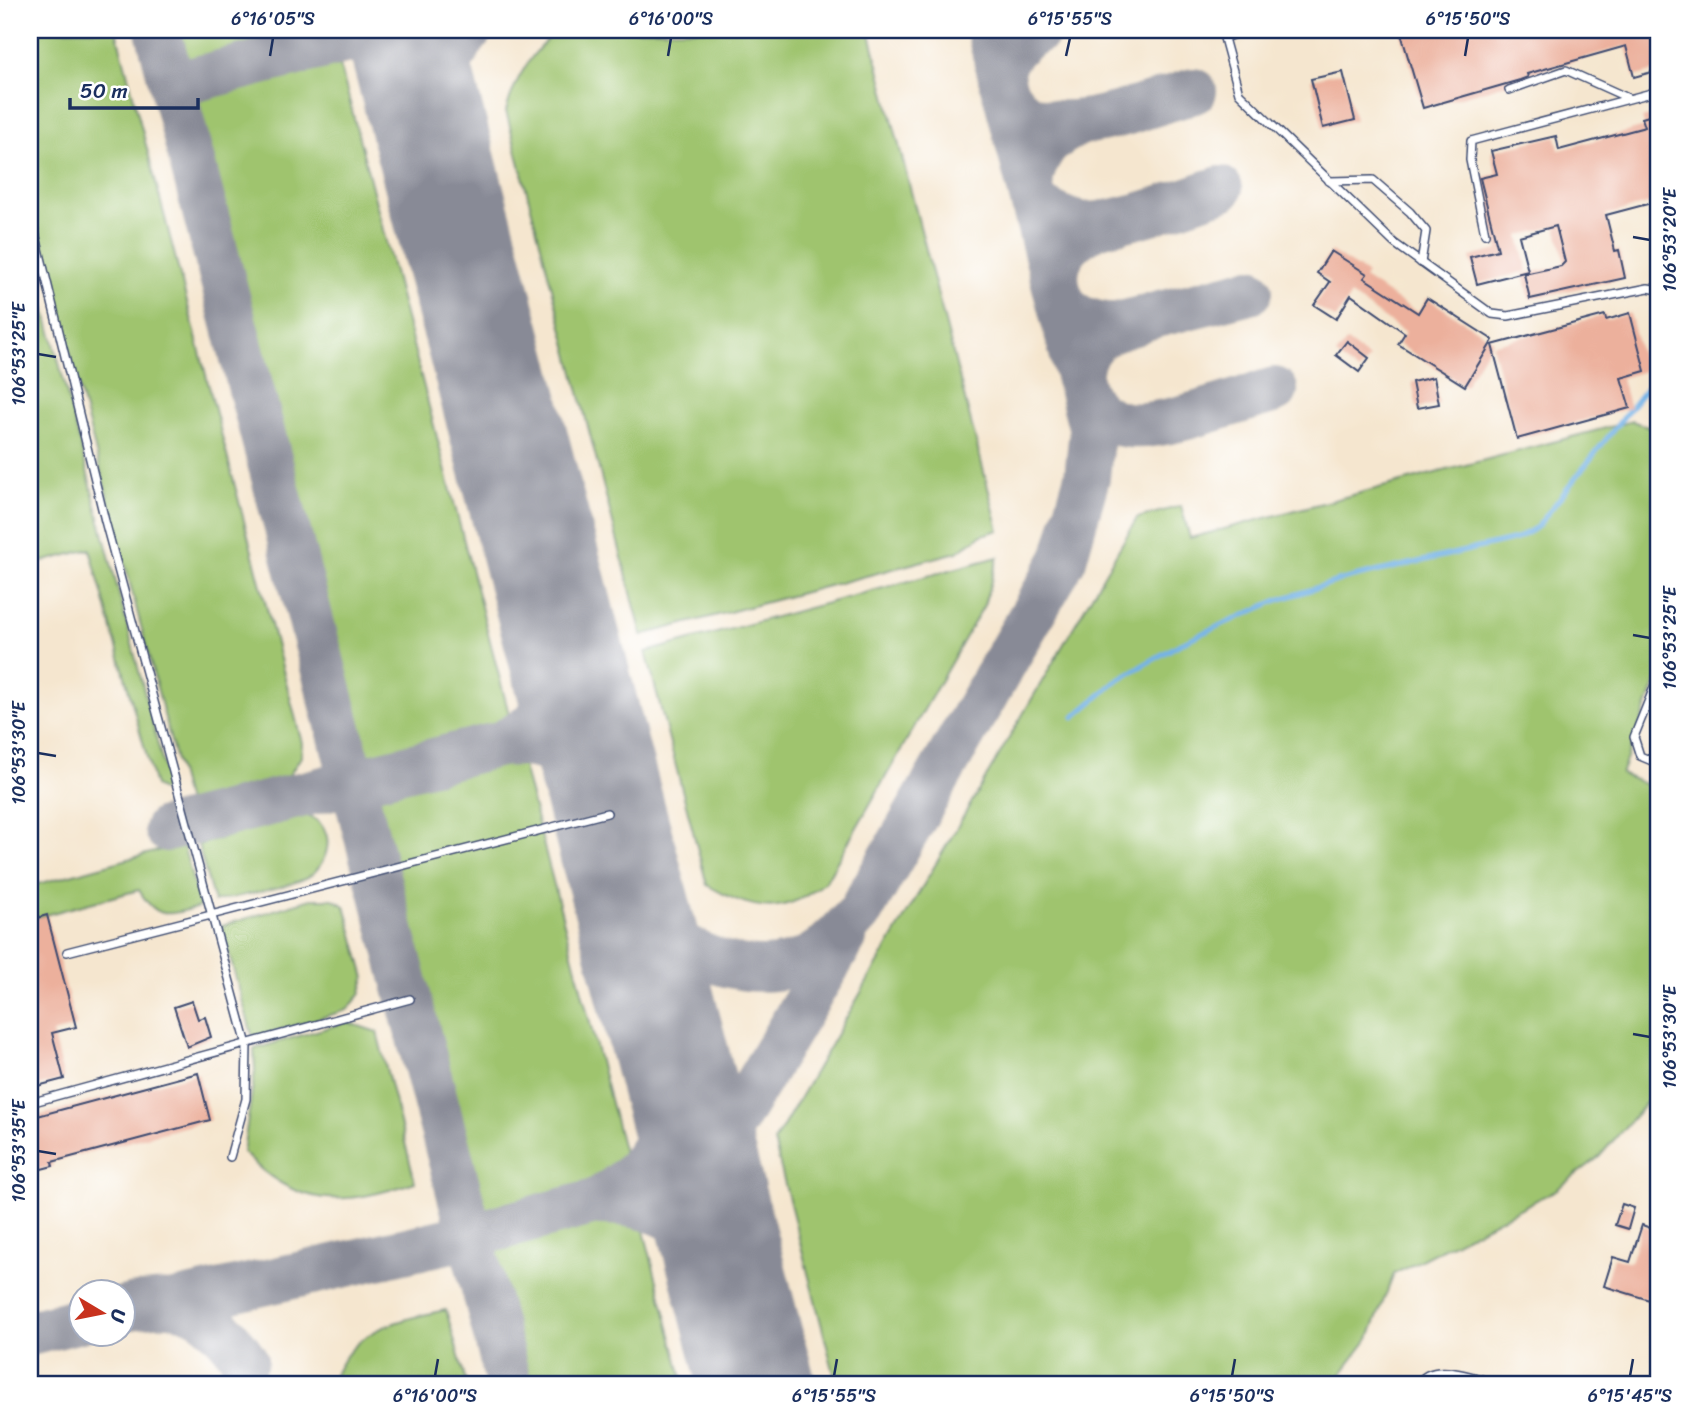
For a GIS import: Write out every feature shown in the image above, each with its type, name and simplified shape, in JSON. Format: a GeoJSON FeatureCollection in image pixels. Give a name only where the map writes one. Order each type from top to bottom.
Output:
{"type":"FeatureCollection","features":[{"type":"Feature","properties":{"kind":"lane"},"geometry":{"type":"LineString","coordinates":[[1245,30],[1224,38],[1239,93],[1394,243],[1492,314],[1508,316],[1648,288],[1659,290]]}},
{"type":"Feature","properties":{"kind":"lane"},"geometry":{"type":"LineString","coordinates":[[1509,90],[1566,70],[1629,98]]}},
{"type":"Feature","properties":{"kind":"lane"},"geometry":{"type":"LineString","coordinates":[[1485,234],[1470,160],[1471,141],[1659,91]]}},
{"type":"Feature","properties":{"kind":"lane"},"geometry":{"type":"LineString","coordinates":[[1329,181],[1374,180],[1410,212],[1426,231],[1421,263]]}},
{"type":"Feature","properties":{"kind":"lane"},"geometry":{"type":"LineString","coordinates":[[30,212],[105,521],[247,1045],[246,1099],[230,1157]]}},
{"type":"Feature","properties":{"kind":"lane"},"geometry":{"type":"LineString","coordinates":[[1659,675],[1634,737],[1640,756],[1659,764]]}},
{"type":"Feature","properties":{"kind":"lane"},"geometry":{"type":"LineString","coordinates":[[67,952],[607,813]]}},
{"type":"Feature","properties":{"kind":"lane"},"geometry":{"type":"LineString","coordinates":[[30,1103],[410,999]]}},
{"type":"Feature","properties":{"kind":"lane"},"geometry":{"type":"LineString","coordinates":[[1418,1385],[1421,1379],[1434,1372],[1456,1374],[1501,1385]]}},
{"type":"Feature","properties":{"kind":"green space"},"geometry":{"type":"Polygon","coordinates":[[[30,30],[116,30],[302,743],[301,757],[288,777],[187,803],[30,199],[30,30]]]}},
{"type":"Feature","properties":{"kind":"green space"},"geometry":{"type":"Polygon","coordinates":[[[158,30],[331,30],[515,737],[502,743],[517,743],[630,1176],[622,1187],[597,1202],[637,1204],[684,1385],[509,1385],[158,30]]]}},
{"type":"Feature","properties":{"kind":"green space"},"geometry":{"type":"Polygon","coordinates":[[[558,30],[869,30],[999,530],[982,535],[957,552],[642,635],[506,111],[525,66],[558,30]]]}},
{"type":"Feature","properties":{"kind":"green space"},"geometry":{"type":"Polygon","coordinates":[[[30,251],[169,787],[167,793],[155,786],[90,549],[30,565],[30,251]]]}},
{"type":"Feature","properties":{"kind":"green space"},"geometry":{"type":"Polygon","coordinates":[[[1632,421],[1659,431],[1659,674],[1621,774],[1659,790],[1658,1089],[1599,1157],[1556,1190],[1394,1274],[1369,1338],[1333,1385],[837,1385],[774,1142],[1137,518],[1181,506],[1190,538],[1632,421]]]}},
{"type":"Feature","properties":{"kind":"green space"},"geometry":{"type":"Polygon","coordinates":[[[998,557],[984,605],[826,881],[796,901],[768,907],[738,901],[707,885],[646,652],[998,557]]]}},
{"type":"Feature","properties":{"kind":"green space"},"geometry":{"type":"Polygon","coordinates":[[[305,814],[319,822],[327,837],[325,855],[316,871],[287,885],[214,902],[198,845],[305,814]]]}},
{"type":"Feature","properties":{"kind":"green space"},"geometry":{"type":"Polygon","coordinates":[[[183,844],[200,907],[165,913],[152,907],[139,890],[30,919],[30,886],[183,844]]]}},
{"type":"Feature","properties":{"kind":"green space"},"geometry":{"type":"Polygon","coordinates":[[[311,899],[333,899],[345,906],[365,978],[360,995],[347,1010],[253,1038],[221,926],[311,899]]]}},
{"type":"Feature","properties":{"kind":"green space"},"geometry":{"type":"Polygon","coordinates":[[[347,1022],[377,1032],[415,1182],[366,1196],[323,1198],[283,1185],[243,1152],[255,1071],[254,1049],[347,1022]]]}},
{"type":"Feature","properties":{"kind":"green space"},"geometry":{"type":"Polygon","coordinates":[[[446,1310],[467,1385],[331,1385],[339,1366],[362,1340],[392,1324],[446,1310]]]}},
{"type":"Feature","properties":{"kind":"building"},"geometry":{"type":"Polygon","coordinates":[[[1400,30],[1631,30],[1632,37],[1659,30],[1659,70],[1634,77],[1626,46],[1527,74],[1528,77],[1520,80],[1423,108],[1400,30]]]}},
{"type":"Feature","properties":{"kind":"building"},"geometry":{"type":"Polygon","coordinates":[[[1343,72],[1355,120],[1323,128],[1311,79],[1343,72]]]}},
{"type":"Feature","properties":{"kind":"building"},"geometry":{"type":"Polygon","coordinates":[[[1659,113],[1659,201],[1606,215],[1615,251],[1619,250],[1625,278],[1530,299],[1524,274],[1561,266],[1565,262],[1556,226],[1519,236],[1528,271],[1477,284],[1470,257],[1498,250],[1480,178],[1497,174],[1491,151],[1556,136],[1559,150],[1645,127],[1642,118],[1659,113]]]}},
{"type":"Feature","properties":{"kind":"building"},"geometry":{"type":"Polygon","coordinates":[[[1331,251],[1367,274],[1364,278],[1418,313],[1427,298],[1493,340],[1465,386],[1398,344],[1405,333],[1351,295],[1336,319],[1314,305],[1330,282],[1317,273],[1331,251]]]}},
{"type":"Feature","properties":{"kind":"building"},"geometry":{"type":"Polygon","coordinates":[[[1630,313],[1645,371],[1621,378],[1630,408],[1517,439],[1492,345],[1605,315],[1606,320],[1630,313]]]}},
{"type":"Feature","properties":{"kind":"building"},"geometry":{"type":"Polygon","coordinates":[[[1347,341],[1369,358],[1359,372],[1336,355],[1347,341]]]}},
{"type":"Feature","properties":{"kind":"building"},"geometry":{"type":"Polygon","coordinates":[[[1434,377],[1439,404],[1417,408],[1412,382],[1434,377]]]}},
{"type":"Feature","properties":{"kind":"building"},"geometry":{"type":"Polygon","coordinates":[[[47,915],[76,1027],[52,1033],[64,1079],[30,1088],[30,1054],[34,1053],[30,1035],[30,920],[47,915]]]}},
{"type":"Feature","properties":{"kind":"building"},"geometry":{"type":"Polygon","coordinates":[[[192,1001],[198,1019],[205,1017],[211,1037],[187,1047],[174,1007],[192,1001]]]}},
{"type":"Feature","properties":{"kind":"building"},"geometry":{"type":"Polygon","coordinates":[[[198,1073],[210,1120],[52,1162],[53,1166],[30,1172],[30,1118],[198,1073]]]}},
{"type":"Feature","properties":{"kind":"building"},"geometry":{"type":"Polygon","coordinates":[[[1622,1204],[1634,1208],[1628,1229],[1615,1225],[1622,1204]]]}},
{"type":"Feature","properties":{"kind":"building"},"geometry":{"type":"Polygon","coordinates":[[[1642,1225],[1659,1231],[1659,1303],[1604,1286],[1613,1257],[1630,1262],[1642,1225]]]}},
{"type":"Feature","properties":{"kind":"waterway"},"geometry":{"type":"LineString","coordinates":[[1074,717],[1119,679],[1187,640],[1278,600],[1341,580],[1516,539],[1537,527],[1659,372]]}},
{"type":"Feature","properties":{"kind":"taxiway"},"geometry":{"type":"LineString","coordinates":[[158,30],[509,1385]]}},
{"type":"Feature","properties":{"kind":"taxiway"},"geometry":{"type":"LineString","coordinates":[[173,85],[387,30]]}},
{"type":"Feature","properties":{"kind":"taxiway"},"geometry":{"type":"LineString","coordinates":[[433,145],[436,113],[446,70],[470,30]]}},
{"type":"Feature","properties":{"kind":"taxiway"},"geometry":{"type":"LineString","coordinates":[[618,853],[645,907],[657,923],[671,937],[707,958],[748,968],[769,969],[790,965],[817,954],[860,912],[1064,559],[1087,477],[1092,430],[989,30]]}},
{"type":"Feature","properties":{"kind":"taxiway"},"geometry":{"type":"LineString","coordinates":[[1039,30],[1025,38],[1008,55],[1001,77],[1010,100],[1031,118],[1052,123],[1101,119],[1194,91]]}},
{"type":"Feature","properties":{"kind":"taxiway"},"geometry":{"type":"LineString","coordinates":[[1077,124],[1055,137],[1043,149],[1031,178],[1032,194],[1037,203],[1070,222],[1093,224],[1129,218],[1220,189]]}},
{"type":"Feature","properties":{"kind":"taxiway"},"geometry":{"type":"LineString","coordinates":[[1105,223],[1074,240],[1066,248],[1057,267],[1056,278],[1061,299],[1069,311],[1081,319],[1113,326],[1250,291]]}},
{"type":"Feature","properties":{"kind":"taxiway"},"geometry":{"type":"LineString","coordinates":[[1134,323],[1113,330],[1095,341],[1085,353],[1081,366],[1083,393],[1100,414],[1113,421],[1128,425],[1161,423],[1275,390]]}},
{"type":"Feature","properties":{"kind":"taxiway"},"geometry":{"type":"LineString","coordinates":[[566,654],[558,684],[546,709],[527,729],[500,744],[533,745],[561,755],[585,773],[604,800]]}},
{"type":"Feature","properties":{"kind":"taxiway"},"geometry":{"type":"LineString","coordinates":[[167,829],[500,744]]}},
{"type":"Feature","properties":{"kind":"taxiway"},"geometry":{"type":"LineString","coordinates":[[711,1212],[718,1148],[844,938]]}},
{"type":"Feature","properties":{"kind":"taxiway"},"geometry":{"type":"LineString","coordinates":[[673,1062],[668,1107],[655,1144],[632,1175],[595,1202],[642,1207],[678,1222],[707,1250],[732,1290]]}},
{"type":"Feature","properties":{"kind":"taxiway"},"geometry":{"type":"LineString","coordinates":[[175,1303],[469,1236],[595,1202]]}},
{"type":"Feature","properties":{"kind":"taxiway"},"geometry":{"type":"LineString","coordinates":[[136,1306],[162,1303],[194,1310],[220,1328],[245,1360]]}},
{"type":"Feature","properties":{"kind":"taxiway"},"geometry":{"type":"LineString","coordinates":[[30,1333],[66,1324]]}},
{"type":"Feature","properties":{"kind":"runway"},"geometry":{"type":"LineString","coordinates":[[403,30],[757,1385]]}}]}
